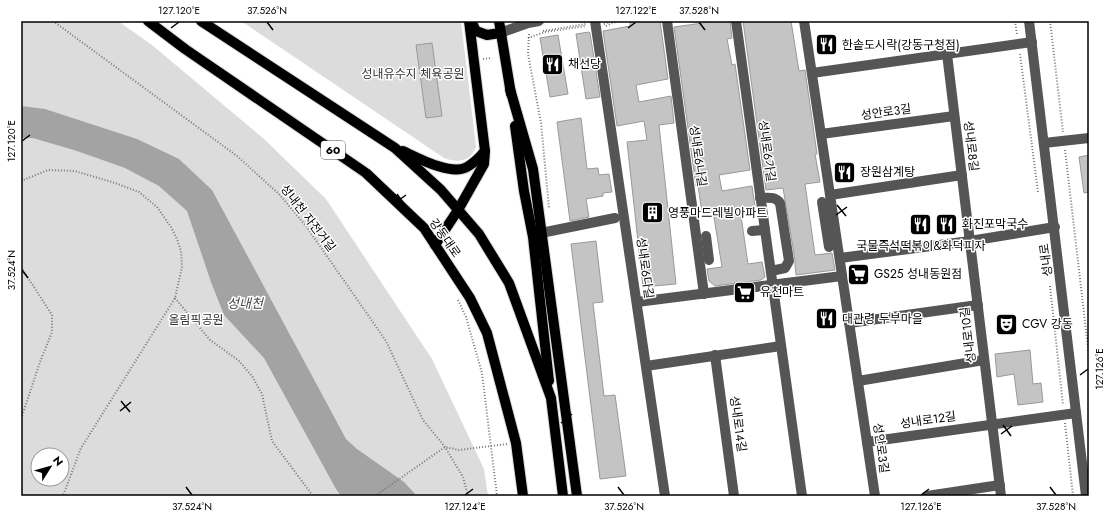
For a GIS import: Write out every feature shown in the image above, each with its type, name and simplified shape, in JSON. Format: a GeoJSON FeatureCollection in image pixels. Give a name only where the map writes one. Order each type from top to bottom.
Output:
{"type":"FeatureCollection","features":[{"type":"Feature","properties":{"kind":"main road","name":"강동대로"},"geometry":{"type":"LineString","coordinates":[[148,21],[185,49],[366,173],[424,228],[470,298],[487,333],[516,443],[523,496]]}},
{"type":"Feature","properties":{"kind":"main road"},"geometry":{"type":"LineString","coordinates":[[201,21],[395,148],[441,190],[479,234],[509,283],[551,398]]}},
{"type":"Feature","properties":{"kind":"main road"},"geometry":{"type":"LineString","coordinates":[[435,245],[458,210],[484,164],[486,151],[470,21]]}},
{"type":"Feature","properties":{"kind":"main road"},"geometry":{"type":"LineString","coordinates":[[470,21],[476,31],[487,35],[500,33]]}},
{"type":"Feature","properties":{"kind":"main road"},"geometry":{"type":"LineString","coordinates":[[499,21],[524,191],[533,237],[551,398],[564,496]]}},
{"type":"Feature","properties":{"kind":"main road"},"geometry":{"type":"LineString","coordinates":[[510,89],[533,169],[577,496]]}},
{"type":"Feature","properties":{"kind":"main road"},"geometry":{"type":"LineString","coordinates":[[395,148],[437,166],[456,171],[466,168],[486,151]]}},
{"type":"Feature","properties":{"kind":"street"},"geometry":{"type":"LineString","coordinates":[[500,33],[528,23],[539,21]]}},
{"type":"Feature","properties":{"kind":"street","name":"성내로6나길"},"geometry":{"type":"LineString","coordinates":[[667,21],[705,236],[704,294]]}},
{"type":"Feature","properties":{"kind":"street","name":"성내로6가길"},"geometry":{"type":"LineString","coordinates":[[736,21],[802,496]]}},
{"type":"Feature","properties":{"kind":"street","name":"성안로3길"},"geometry":{"type":"LineString","coordinates":[[804,21],[821,134],[824,200],[840,258],[875,496]]}},
{"type":"Feature","properties":{"kind":"street","name":"성내로"},"geometry":{"type":"LineString","coordinates":[[1029,21],[1055,227],[1086,496]]}},
{"type":"Feature","properties":{"kind":"street","name":"성내로6다길"},"geometry":{"type":"LineString","coordinates":[[596,24],[665,496]]}},
{"type":"Feature","properties":{"kind":"street"},"geometry":{"type":"LineString","coordinates":[[812,73],[1032,42]]}},
{"type":"Feature","properties":{"kind":"street","name":"성내로8길"},"geometry":{"type":"LineString","coordinates":[[947,54],[970,241]]}},
{"type":"Feature","properties":{"kind":"street","name":"성안로3길"},"geometry":{"type":"LineString","coordinates":[[821,134],[954,116]]}},
{"type":"Feature","properties":{"kind":"street"},"geometry":{"type":"LineString","coordinates":[[1044,143],[1089,138]]}},
{"type":"Feature","properties":{"kind":"street"},"geometry":{"type":"LineString","coordinates":[[828,247],[824,200],[962,175]]}},
{"type":"Feature","properties":{"kind":"street"},"geometry":{"type":"LineString","coordinates":[[760,198],[774,198],[780,203],[789,261],[785,268],[771,271]]}},
{"type":"Feature","properties":{"kind":"street"},"geometry":{"type":"LineString","coordinates":[[541,233],[615,218]]}},
{"type":"Feature","properties":{"kind":"street"},"geometry":{"type":"LineString","coordinates":[[840,258],[970,241],[1055,227]]}},
{"type":"Feature","properties":{"kind":"street"},"geometry":{"type":"LineString","coordinates":[[752,231],[765,230]]}},
{"type":"Feature","properties":{"kind":"street"},"geometry":{"type":"LineString","coordinates":[[705,236],[709,260]]}},
{"type":"Feature","properties":{"kind":"street","name":"성내로10길"},"geometry":{"type":"LineString","coordinates":[[970,241],[992,425]]}},
{"type":"Feature","properties":{"kind":"street"},"geometry":{"type":"LineString","coordinates":[[637,302],[842,276]]}},
{"type":"Feature","properties":{"kind":"street"},"geometry":{"type":"LineString","coordinates":[[849,323],[978,305]]}},
{"type":"Feature","properties":{"kind":"street"},"geometry":{"type":"LineString","coordinates":[[646,366],[781,346]]}},
{"type":"Feature","properties":{"kind":"street","name":"성내로14길"},"geometry":{"type":"LineString","coordinates":[[715,355],[734,496]]}},
{"type":"Feature","properties":{"kind":"street"},"geometry":{"type":"LineString","coordinates":[[858,381],[984,360]]}},
{"type":"Feature","properties":{"kind":"street","name":"성내로12길"},"geometry":{"type":"LineString","coordinates":[[867,442],[1076,413]]}},
{"type":"Feature","properties":{"kind":"street"},"geometry":{"type":"LineString","coordinates":[[992,425],[1001,496]]}},
{"type":"Feature","properties":{"kind":"street"},"geometry":{"type":"LineString","coordinates":[[926,496],[1000,485]]}},
{"type":"Feature","properties":{"kind":"path","name":"성내천 자전거길"},"geometry":{"type":"LineString","coordinates":[[53,21],[237,156],[279,194],[306,226],[386,341],[423,420],[445,447],[463,477],[468,496]]}},
{"type":"Feature","properties":{"kind":"path"},"geometry":{"type":"LineString","coordinates":[[528,34],[536,31],[607,23],[611,21]]}},
{"type":"Feature","properties":{"kind":"path"},"geometry":{"type":"LineString","coordinates":[[528,38],[545,32],[596,24],[608,26],[612,23],[620,21]]}},
{"type":"Feature","properties":{"kind":"path"},"geometry":{"type":"LineString","coordinates":[[1015,21],[1039,198]]}},
{"type":"Feature","properties":{"kind":"path"},"geometry":{"type":"LineString","coordinates":[[1050,21],[1089,356]]}},
{"type":"Feature","properties":{"kind":"path"},"geometry":{"type":"LineString","coordinates":[[482,60],[491,58]]}},
{"type":"Feature","properties":{"kind":"path"},"geometry":{"type":"LineString","coordinates":[[21,181],[48,170],[75,171],[139,192],[157,207],[171,227],[181,251],[182,266],[175,298],[82,448],[63,496]]}},
{"type":"Feature","properties":{"kind":"path"},"geometry":{"type":"LineString","coordinates":[[21,267],[52,316],[52,332],[40,362],[21,419]]}},
{"type":"Feature","properties":{"kind":"path"},"geometry":{"type":"LineString","coordinates":[[1049,283],[1073,496]]}},
{"type":"Feature","properties":{"kind":"path"},"geometry":{"type":"LineString","coordinates":[[175,298],[210,340],[238,360],[252,376],[262,394],[272,441],[313,496]]}},
{"type":"Feature","properties":{"kind":"path"},"geometry":{"type":"LineString","coordinates":[[457,298],[466,317],[482,373],[497,496]]}},
{"type":"Feature","properties":{"kind":"path"},"geometry":{"type":"LineString","coordinates":[[375,496],[445,447],[459,450],[516,443]]}},
{"type":"Feature","properties":{"kind":"green space","name":"올림픽공원"},"geometry":{"type":"Polygon","coordinates":[[[21,21],[118,21],[152,45],[264,139],[326,199],[432,359],[484,469],[488,496],[21,496],[21,21]]]}},
{"type":"Feature","properties":{"kind":"green space","name":"성내유수지 체육공원"},"geometry":{"type":"Polygon","coordinates":[[[241,21],[461,21],[476,147],[470,156],[463,160],[459,161],[444,158],[241,21]]]}},
{"type":"Feature","properties":{"kind":"water","name":"성내천"},"geometry":{"type":"Polygon","coordinates":[[[21,106],[45,109],[137,139],[179,159],[212,190],[346,439],[357,449],[404,482],[417,496],[341,496],[264,358],[224,315],[187,211],[159,186],[125,168],[77,151],[33,138],[21,138],[21,106]]]}},
{"type":"Feature","properties":{"kind":"building"},"geometry":{"type":"Polygon","coordinates":[[[630,21],[660,21],[668,79],[636,85],[639,102],[671,96],[674,123],[659,125],[676,284],[643,287],[627,142],[647,140],[644,121],[617,126],[603,31],[630,26],[630,21]]]}},
{"type":"Feature","properties":{"kind":"building"},"geometry":{"type":"Polygon","coordinates":[[[717,21],[730,21],[732,38],[727,39],[732,65],[735,64],[750,170],[719,175],[722,191],[752,186],[755,207],[740,209],[748,264],[762,262],[765,277],[761,280],[715,286],[709,281],[707,269],[722,267],[713,211],[702,212],[698,186],[696,186],[674,27],[717,21]]]}},
{"type":"Feature","properties":{"kind":"building"},"geometry":{"type":"Polygon","coordinates":[[[743,21],[791,21],[799,71],[805,70],[817,154],[815,154],[820,182],[805,184],[815,255],[832,253],[835,270],[796,275],[795,260],[783,188],[766,190],[743,21]]]}},
{"type":"Feature","properties":{"kind":"building"},"geometry":{"type":"Polygon","coordinates":[[[589,32],[600,97],[586,99],[576,34],[589,32]]]}},
{"type":"Feature","properties":{"kind":"building"},"geometry":{"type":"Polygon","coordinates":[[[558,35],[568,94],[550,97],[540,38],[558,35]]]}},
{"type":"Feature","properties":{"kind":"building"},"geometry":{"type":"Polygon","coordinates":[[[432,43],[442,116],[426,118],[416,45],[432,43]]]}},
{"type":"Feature","properties":{"kind":"building"},"geometry":{"type":"Polygon","coordinates":[[[581,118],[587,169],[598,168],[599,175],[609,174],[612,192],[603,193],[603,196],[586,199],[589,217],[570,221],[557,122],[581,118]]]}},
{"type":"Feature","properties":{"kind":"building"},"geometry":{"type":"Polygon","coordinates":[[[1089,155],[1089,192],[1084,193],[1079,157],[1089,155]]]}},
{"type":"Feature","properties":{"kind":"building"},"geometry":{"type":"Polygon","coordinates":[[[596,241],[603,302],[593,303],[604,396],[615,395],[626,476],[600,479],[571,244],[596,241]]]}},
{"type":"Feature","properties":{"kind":"building"},"geometry":{"type":"Polygon","coordinates":[[[1030,350],[1033,384],[1041,383],[1043,402],[1018,405],[1014,374],[997,377],[995,354],[1030,350]]]}},
{"type":"Feature","properties":{"kind":"place","name":"한솥도시락(강동구청점)"},"geometry":{"type":"Point","coordinates":[827,45]}},
{"type":"Feature","properties":{"kind":"place","name":"채선당"},"geometry":{"type":"Point","coordinates":[553,64]}},
{"type":"Feature","properties":{"kind":"place","name":"장원삼계탕"},"geometry":{"type":"Point","coordinates":[844,172]}},
{"type":"Feature","properties":{"kind":"place","name":"영풍마드레빌아파트"},"geometry":{"type":"Point","coordinates":[652,213]}},
{"type":"Feature","properties":{"kind":"place","name":"화진포막국수"},"geometry":{"type":"Point","coordinates":[946,224]}},
{"type":"Feature","properties":{"kind":"place","name":"국물즉석떡볶이&화덕피자"},"geometry":{"type":"Point","coordinates":[921,225]}},
{"type":"Feature","properties":{"kind":"place","name":"GS25 성내동원점"},"geometry":{"type":"Point","coordinates":[859,274]}},
{"type":"Feature","properties":{"kind":"place","name":"유천마트"},"geometry":{"type":"Point","coordinates":[744,292]}},
{"type":"Feature","properties":{"kind":"place","name":"대관령 두부마을"},"geometry":{"type":"Point","coordinates":[827,319]}},
{"type":"Feature","properties":{"kind":"place","name":"CGV 강동"},"geometry":{"type":"Point","coordinates":[1006,324]}}]}
